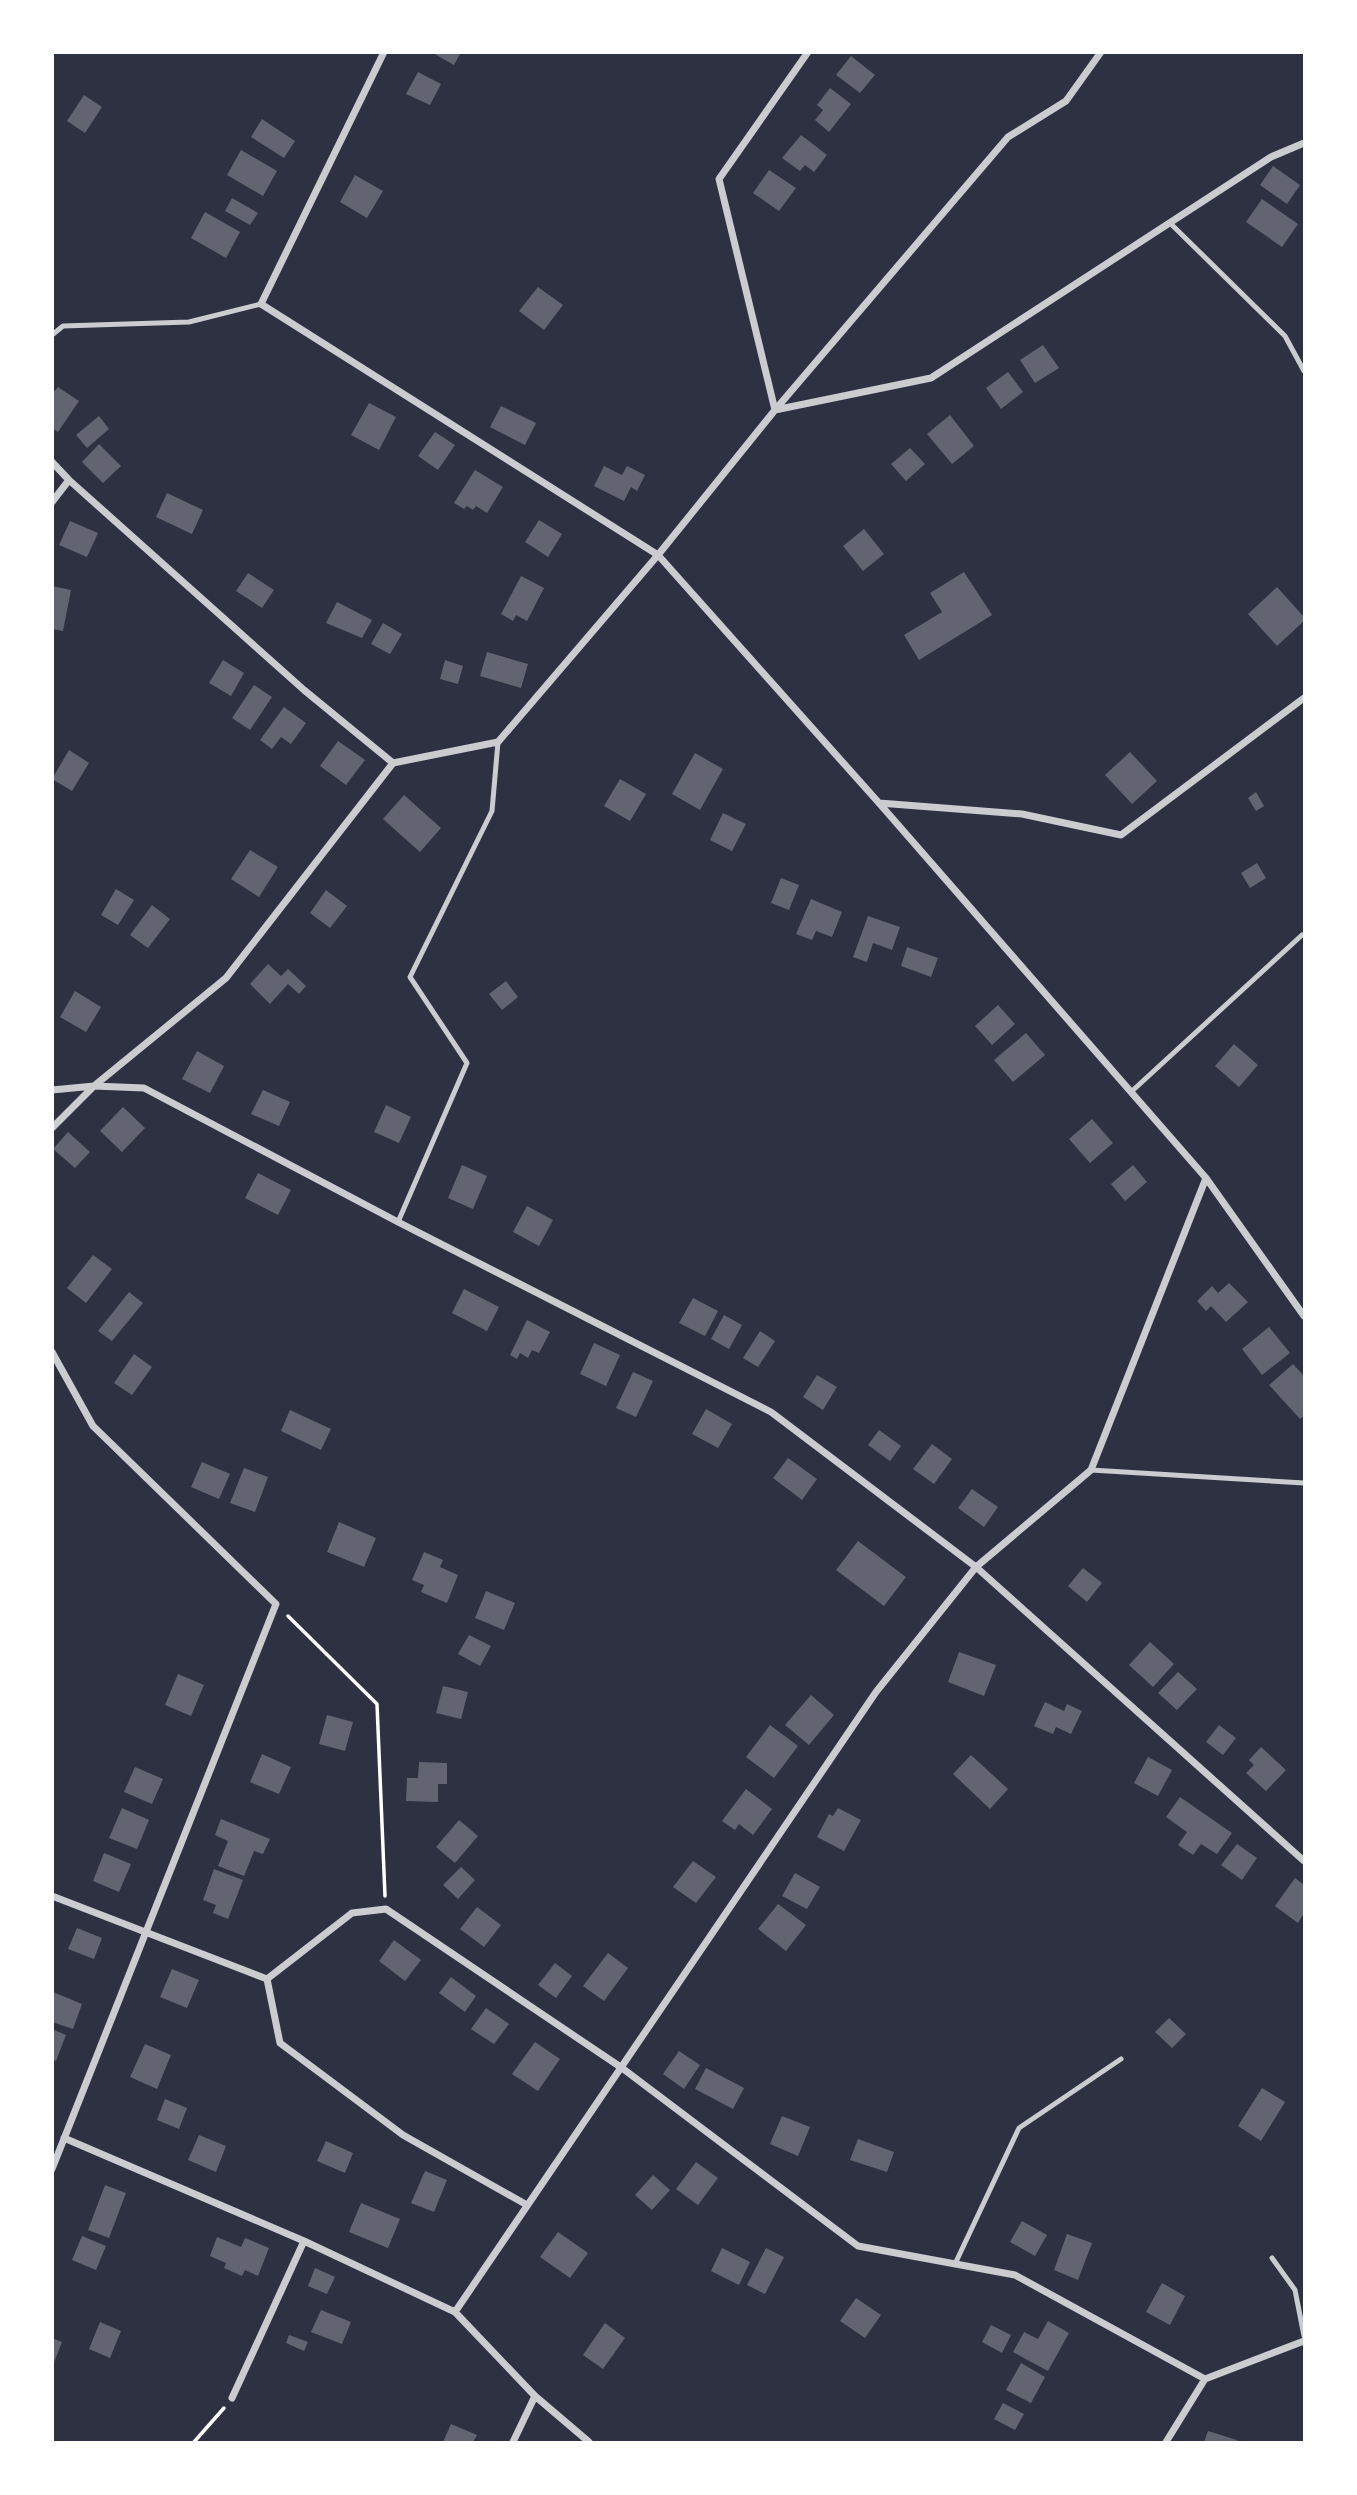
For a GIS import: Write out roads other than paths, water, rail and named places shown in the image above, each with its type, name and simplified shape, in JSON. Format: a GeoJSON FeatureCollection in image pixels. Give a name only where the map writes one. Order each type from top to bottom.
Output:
{"type":"FeatureCollection","features":[{"type":"Feature","properties":{"kind":"street"},"geometry":{"type":"LineString","coordinates":[[384,52],[261,304],[658,555],[879,803],[1206,1178],[1304,1316]]}},
{"type":"Feature","properties":{"kind":"street"},"geometry":{"type":"LineString","coordinates":[[775,410],[719,178],[808,52]]}},
{"type":"Feature","properties":{"kind":"street"},"geometry":{"type":"LineString","coordinates":[[52,1128],[94,1086],[226,978],[393,763],[498,742],[658,555],[775,410],[1008,137],[1066,101],[1101,52]]}},
{"type":"Feature","properties":{"kind":"street"},"geometry":{"type":"LineString","coordinates":[[775,410],[931,377],[1271,157],[1304,143]]}},
{"type":"Feature","properties":{"kind":"street"},"geometry":{"type":"LineString","coordinates":[[52,462],[304,690],[393,763]]}},
{"type":"Feature","properties":{"kind":"street"},"geometry":{"type":"LineString","coordinates":[[52,502],[69,480]]}},
{"type":"Feature","properties":{"kind":"street"},"geometry":{"type":"LineString","coordinates":[[879,803],[1022,814],[1121,835],[1304,698]]}},
{"type":"Feature","properties":{"kind":"street"},"geometry":{"type":"LineString","coordinates":[[52,1090],[94,1086],[144,1088],[398,1222],[771,1412],[976,1567],[1304,1861]]}},
{"type":"Feature","properties":{"kind":"street"},"geometry":{"type":"LineString","coordinates":[[455,2312],[876,1692],[976,1567],[1091,1470],[1206,1178]]}},
{"type":"Feature","properties":{"kind":"street"},"geometry":{"type":"LineString","coordinates":[[52,1352],[93,1426],[276,1604],[52,2169]]}},
{"type":"Feature","properties":{"kind":"street"},"geometry":{"type":"LineString","coordinates":[[52,1896],[267,1979]]}},
{"type":"Feature","properties":{"kind":"street"},"geometry":{"type":"LineString","coordinates":[[267,1979],[352,1913],[386,1909],[622,2068],[858,2246],[1015,2276],[1205,2379]]}},
{"type":"Feature","properties":{"kind":"street"},"geometry":{"type":"LineString","coordinates":[[267,1979],[279,2043],[403,2135],[527,2205]]}},
{"type":"Feature","properties":{"kind":"street"},"geometry":{"type":"LineString","coordinates":[[64,2138],[304,2241],[455,2312],[535,2396],[589,2442]]}},
{"type":"Feature","properties":{"kind":"street"},"geometry":{"type":"LineString","coordinates":[[232,2398],[304,2241]]}},
{"type":"Feature","properties":{"kind":"street"},"geometry":{"type":"LineString","coordinates":[[1166,2442],[1205,2379],[1304,2341]]}},
{"type":"Feature","properties":{"kind":"street"},"geometry":{"type":"LineString","coordinates":[[513,2442],[535,2396]]}},
{"type":"Feature","properties":{"kind":"lane"},"geometry":{"type":"LineString","coordinates":[[1171,224],[1285,336],[1304,371]]}},
{"type":"Feature","properties":{"kind":"lane"},"geometry":{"type":"LineString","coordinates":[[52,335],[63,326],[189,322],[261,304]]}},
{"type":"Feature","properties":{"kind":"lane"},"geometry":{"type":"LineString","coordinates":[[398,1222],[467,1063],[410,977],[492,811],[498,742]]}},
{"type":"Feature","properties":{"kind":"lane"},"geometry":{"type":"LineString","coordinates":[[1132,1092],[1302,935]]}},
{"type":"Feature","properties":{"kind":"lane"},"geometry":{"type":"LineString","coordinates":[[1091,1470],[1304,1483]]}},
{"type":"Feature","properties":{"kind":"lane"},"geometry":{"type":"LineString","coordinates":[[955,2264],[1019,2128],[1121,2059]]}},
{"type":"Feature","properties":{"kind":"lane"},"geometry":{"type":"LineString","coordinates":[[1272,2258],[1295,2290],[1304,2336]]}}]}
